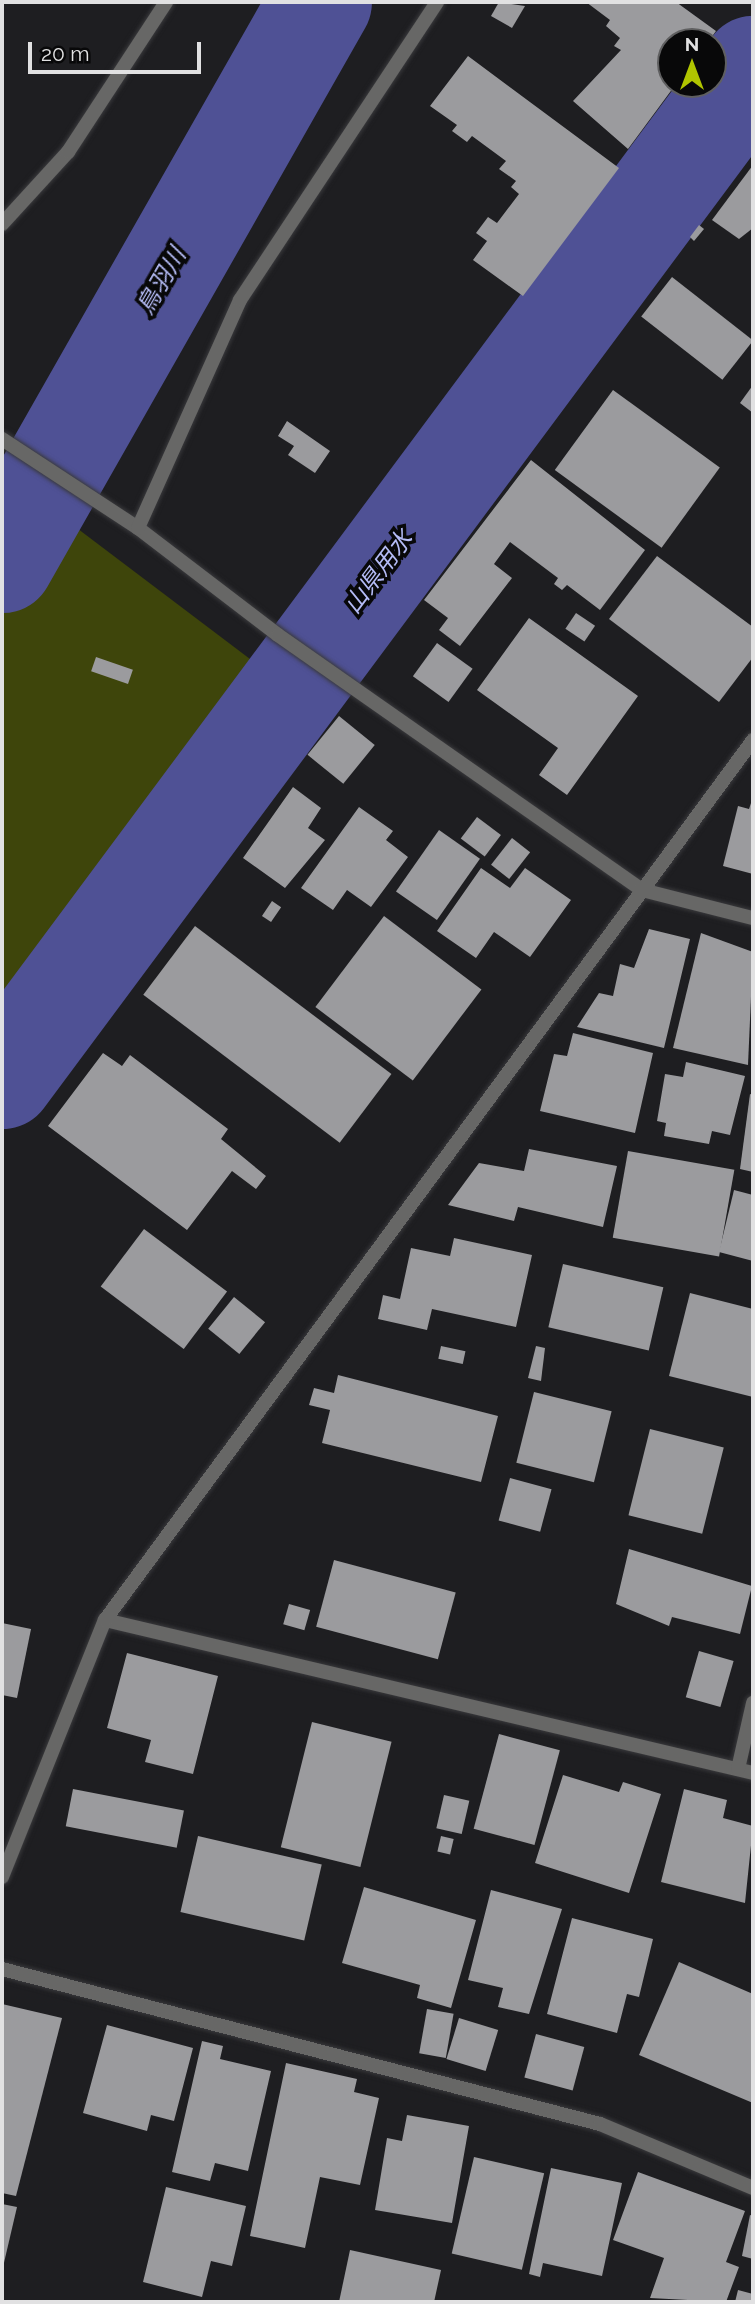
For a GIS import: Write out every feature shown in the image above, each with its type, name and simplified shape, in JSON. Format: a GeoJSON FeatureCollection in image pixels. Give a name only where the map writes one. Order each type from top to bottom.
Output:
{"type":"FeatureCollection","features":[{"type":"Feature","properties":{"kind":"street"},"geometry":{"type":"LineString","coordinates":[[2,224],[68,152],[166,2]]}},
{"type":"Feature","properties":{"kind":"street"},"geometry":{"type":"LineString","coordinates":[[138,528],[240,300],[437,2]]}},
{"type":"Feature","properties":{"kind":"street"},"geometry":{"type":"LineString","coordinates":[[2,439],[138,528],[278,635],[642,890],[753,918]]}},
{"type":"Feature","properties":{"kind":"street"},"geometry":{"type":"LineString","coordinates":[[2,1877],[105,1620],[753,740]]}},
{"type":"Feature","properties":{"kind":"street"},"geometry":{"type":"LineString","coordinates":[[105,1620],[753,1773]]}},
{"type":"Feature","properties":{"kind":"street"},"geometry":{"type":"LineString","coordinates":[[738,1769],[753,1703]]}},
{"type":"Feature","properties":{"kind":"street"},"geometry":{"type":"LineString","coordinates":[[2,1969],[600,2124],[753,2188]]}},
{"type":"Feature","properties":{"kind":"green space"},"geometry":{"type":"Polygon","coordinates":[[[49,507],[254,662],[2,1011],[2,578],[49,507]]]}},
{"type":"Feature","properties":{"kind":"building"},"geometry":{"type":"Polygon","coordinates":[[[499,2],[525,6],[512,28],[491,16],[499,2]]]}},
{"type":"Feature","properties":{"kind":"building"},"geometry":{"type":"Polygon","coordinates":[[[586,2],[676,2],[712,28],[657,28],[657,98],[666,98],[628,149],[573,101],[621,50],[614,46],[620,38],[606,26],[610,20],[586,2]]]}},
{"type":"Feature","properties":{"kind":"building"},"geometry":{"type":"Polygon","coordinates":[[[468,56],[619,168],[523,296],[473,260],[487,241],[476,233],[488,217],[497,223],[519,194],[511,187],[516,181],[499,169],[506,161],[472,136],[467,142],[452,131],[457,125],[430,106],[468,56]]]}},
{"type":"Feature","properties":{"kind":"building"},"geometry":{"type":"Polygon","coordinates":[[[753,165],[753,228],[739,239],[712,220],[753,165]]]}},
{"type":"Feature","properties":{"kind":"building"},"geometry":{"type":"Polygon","coordinates":[[[699,225],[704,229],[694,241],[690,237],[699,225]]]}},
{"type":"Feature","properties":{"kind":"building"},"geometry":{"type":"Polygon","coordinates":[[[672,277],[753,340],[722,380],[641,316],[672,277]]]}},
{"type":"Feature","properties":{"kind":"building"},"geometry":{"type":"Polygon","coordinates":[[[753,385],[753,413],[740,403],[753,385]]]}},
{"type":"Feature","properties":{"kind":"building"},"geometry":{"type":"Polygon","coordinates":[[[613,390],[720,468],[662,548],[555,470],[613,390]]]}},
{"type":"Feature","properties":{"kind":"building"},"geometry":{"type":"Polygon","coordinates":[[[287,421],[330,451],[315,473],[288,455],[294,446],[278,436],[287,421]]]}},
{"type":"Feature","properties":{"kind":"building"},"geometry":{"type":"Polygon","coordinates":[[[531,460],[645,550],[600,610],[567,585],[562,590],[554,584],[558,578],[510,542],[494,564],[512,578],[460,646],[439,630],[448,618],[424,600],[531,460]]]}},
{"type":"Feature","properties":{"kind":"building"},"geometry":{"type":"Polygon","coordinates":[[[657,556],[753,627],[753,657],[719,702],[609,619],[657,556]]]}},
{"type":"Feature","properties":{"kind":"building"},"geometry":{"type":"Polygon","coordinates":[[[576,613],[595,626],[584,642],[565,629],[576,613]]]}},
{"type":"Feature","properties":{"kind":"building"},"geometry":{"type":"Polygon","coordinates":[[[529,618],[638,696],[567,795],[539,775],[558,748],[477,690],[529,618]]]}},
{"type":"Feature","properties":{"kind":"building"},"geometry":{"type":"Polygon","coordinates":[[[437,643],[473,669],[448,702],[413,676],[437,643]]]}},
{"type":"Feature","properties":{"kind":"building"},"geometry":{"type":"Polygon","coordinates":[[[96,657],[133,670],[128,684],[91,671],[96,657]]]}},
{"type":"Feature","properties":{"kind":"building"},"geometry":{"type":"Polygon","coordinates":[[[339,716],[375,745],[343,784],[308,755],[339,716]]]}},
{"type":"Feature","properties":{"kind":"building"},"geometry":{"type":"Polygon","coordinates":[[[293,787],[321,808],[308,828],[325,840],[285,888],[243,858],[293,787]]]}},
{"type":"Feature","properties":{"kind":"building"},"geometry":{"type":"Polygon","coordinates":[[[753,797],[753,874],[723,866],[738,806],[749,809],[753,797]]]}},
{"type":"Feature","properties":{"kind":"building"},"geometry":{"type":"Polygon","coordinates":[[[359,807],[393,831],[386,840],[408,857],[371,907],[347,890],[333,910],[301,888],[359,807]]]}},
{"type":"Feature","properties":{"kind":"building"},"geometry":{"type":"Polygon","coordinates":[[[477,817],[501,835],[485,857],[461,839],[477,817]]]}},
{"type":"Feature","properties":{"kind":"building"},"geometry":{"type":"Polygon","coordinates":[[[439,830],[480,859],[437,920],[396,891],[439,830]]]}},
{"type":"Feature","properties":{"kind":"building"},"geometry":{"type":"Polygon","coordinates":[[[512,838],[530,852],[509,879],[491,865],[512,838]]]}},
{"type":"Feature","properties":{"kind":"building"},"geometry":{"type":"Polygon","coordinates":[[[481,868],[510,888],[525,868],[571,900],[530,957],[494,932],[476,958],[437,931],[481,868]]]}},
{"type":"Feature","properties":{"kind":"building"},"geometry":{"type":"Polygon","coordinates":[[[272,901],[281,907],[271,922],[262,916],[272,901]]]}},
{"type":"Feature","properties":{"kind":"building"},"geometry":{"type":"Polygon","coordinates":[[[384,916],[481,989],[413,1080],[315,1007],[384,916]]]}},
{"type":"Feature","properties":{"kind":"building"},"geometry":{"type":"Polygon","coordinates":[[[195,926],[391,1074],[340,1143],[143,995],[195,926]]]}},
{"type":"Feature","properties":{"kind":"building"},"geometry":{"type":"Polygon","coordinates":[[[649,929],[690,939],[664,1048],[577,1027],[599,993],[613,996],[620,964],[634,968],[649,929]]]}},
{"type":"Feature","properties":{"kind":"building"},"geometry":{"type":"Polygon","coordinates":[[[701,933],[753,952],[748,1065],[673,1048],[701,933]]]}},
{"type":"Feature","properties":{"kind":"building"},"geometry":{"type":"Polygon","coordinates":[[[573,1033],[653,1053],[635,1133],[540,1111],[554,1054],[567,1056],[573,1033]]]}},
{"type":"Feature","properties":{"kind":"building"},"geometry":{"type":"Polygon","coordinates":[[[103,1053],[122,1066],[130,1055],[228,1129],[221,1139],[266,1176],[256,1189],[232,1171],[187,1230],[48,1126],[103,1053]]]}},
{"type":"Feature","properties":{"kind":"building"},"geometry":{"type":"Polygon","coordinates":[[[686,1062],[745,1076],[730,1135],[712,1131],[709,1144],[664,1136],[666,1123],[657,1121],[665,1074],[683,1077],[686,1062]]]}},
{"type":"Feature","properties":{"kind":"building"},"geometry":{"type":"Polygon","coordinates":[[[750,1094],[753,1095],[753,1172],[740,1169],[750,1094]]]}},
{"type":"Feature","properties":{"kind":"building"},"geometry":{"type":"Polygon","coordinates":[[[529,1149],[617,1166],[603,1227],[518,1207],[514,1221],[448,1205],[479,1163],[524,1171],[529,1149]]]}},
{"type":"Feature","properties":{"kind":"building"},"geometry":{"type":"Polygon","coordinates":[[[628,1151],[734,1170],[719,1256],[613,1238],[628,1151]]]}},
{"type":"Feature","properties":{"kind":"building"},"geometry":{"type":"Polygon","coordinates":[[[734,1190],[753,1195],[753,1261],[719,1252],[734,1190]]]}},
{"type":"Feature","properties":{"kind":"building"},"geometry":{"type":"Polygon","coordinates":[[[144,1229],[227,1292],[184,1349],[101,1287],[144,1229]]]}},
{"type":"Feature","properties":{"kind":"building"},"geometry":{"type":"Polygon","coordinates":[[[454,1238],[532,1255],[516,1327],[432,1309],[427,1330],[378,1319],[383,1295],[400,1299],[411,1248],[450,1256],[454,1238]]]}},
{"type":"Feature","properties":{"kind":"building"},"geometry":{"type":"Polygon","coordinates":[[[563,1264],[663,1287],[649,1351],[548,1327],[563,1264]]]}},
{"type":"Feature","properties":{"kind":"building"},"geometry":{"type":"Polygon","coordinates":[[[690,1293],[753,1309],[753,1397],[669,1376],[690,1293]]]}},
{"type":"Feature","properties":{"kind":"building"},"geometry":{"type":"Polygon","coordinates":[[[234,1297],[265,1322],[239,1354],[208,1329],[234,1297]]]}},
{"type":"Feature","properties":{"kind":"building"},"geometry":{"type":"Polygon","coordinates":[[[441,1346],[465,1351],[463,1364],[438,1359],[441,1346]]]}},
{"type":"Feature","properties":{"kind":"building"},"geometry":{"type":"Polygon","coordinates":[[[536,1346],[545,1348],[541,1381],[528,1378],[536,1346]]]}},
{"type":"Feature","properties":{"kind":"building"},"geometry":{"type":"Polygon","coordinates":[[[338,1375],[498,1416],[481,1482],[322,1443],[330,1410],[309,1405],[314,1388],[334,1393],[338,1375]]]}},
{"type":"Feature","properties":{"kind":"building"},"geometry":{"type":"Polygon","coordinates":[[[534,1392],[612,1411],[594,1482],[516,1463],[534,1392]]]}},
{"type":"Feature","properties":{"kind":"building"},"geometry":{"type":"Polygon","coordinates":[[[650,1429],[724,1447],[702,1534],[628,1515],[650,1429]]]}},
{"type":"Feature","properties":{"kind":"building"},"geometry":{"type":"Polygon","coordinates":[[[510,1478],[552,1489],[540,1532],[499,1521],[510,1478]]]}},
{"type":"Feature","properties":{"kind":"building"},"geometry":{"type":"Polygon","coordinates":[[[629,1549],[752,1586],[740,1634],[672,1617],[669,1626],[616,1604],[629,1549]]]}},
{"type":"Feature","properties":{"kind":"building"},"geometry":{"type":"Polygon","coordinates":[[[334,1560],[456,1593],[438,1659],[316,1627],[334,1560]]]}},
{"type":"Feature","properties":{"kind":"building"},"geometry":{"type":"Polygon","coordinates":[[[289,1604],[310,1610],[304,1630],[283,1624],[289,1604]]]}},
{"type":"Feature","properties":{"kind":"building"},"geometry":{"type":"Polygon","coordinates":[[[2,1623],[31,1629],[17,1698],[2,1695],[2,1623]]]}},
{"type":"Feature","properties":{"kind":"building"},"geometry":{"type":"Polygon","coordinates":[[[699,1651],[734,1661],[720,1707],[686,1697],[699,1651]]]}},
{"type":"Feature","properties":{"kind":"building"},"geometry":{"type":"Polygon","coordinates":[[[127,1653],[218,1676],[193,1774],[145,1762],[151,1740],[107,1728],[127,1653]]]}},
{"type":"Feature","properties":{"kind":"building"},"geometry":{"type":"Polygon","coordinates":[[[312,1722],[392,1742],[360,1867],[281,1847],[312,1722]]]}},
{"type":"Feature","properties":{"kind":"building"},"geometry":{"type":"Polygon","coordinates":[[[499,1734],[560,1750],[534,1845],[474,1829],[499,1734]]]}},
{"type":"Feature","properties":{"kind":"building"},"geometry":{"type":"Polygon","coordinates":[[[563,1775],[619,1792],[623,1782],[661,1794],[629,1893],[535,1863],[563,1775]]]}},
{"type":"Feature","properties":{"kind":"building"},"geometry":{"type":"Polygon","coordinates":[[[73,1789],[184,1811],[177,1848],[66,1826],[73,1789]]]}},
{"type":"Feature","properties":{"kind":"building"},"geometry":{"type":"Polygon","coordinates":[[[684,1789],[727,1800],[723,1818],[753,1826],[745,1903],[661,1882],[684,1789]]]}},
{"type":"Feature","properties":{"kind":"building"},"geometry":{"type":"Polygon","coordinates":[[[444,1795],[469,1801],[462,1834],[436,1828],[444,1795]]]}},
{"type":"Feature","properties":{"kind":"building"},"geometry":{"type":"Polygon","coordinates":[[[198,1836],[322,1865],[304,1941],[180,1912],[198,1836]]]}},
{"type":"Feature","properties":{"kind":"building"},"geometry":{"type":"Polygon","coordinates":[[[441,1836],[454,1839],[450,1855],[437,1852],[441,1836]]]}},
{"type":"Feature","properties":{"kind":"building"},"geometry":{"type":"Polygon","coordinates":[[[364,1887],[476,1920],[451,2008],[417,1998],[420,1985],[342,1963],[364,1887]]]}},
{"type":"Feature","properties":{"kind":"building"},"geometry":{"type":"Polygon","coordinates":[[[491,1890],[562,1909],[529,2014],[498,2007],[503,1988],[468,1980],[491,1890]]]}},
{"type":"Feature","properties":{"kind":"building"},"geometry":{"type":"Polygon","coordinates":[[[572,1918],[653,1939],[639,1997],[627,1994],[617,2033],[547,2014],[572,1918]]]}},
{"type":"Feature","properties":{"kind":"building"},"geometry":{"type":"Polygon","coordinates":[[[679,1962],[753,1994],[753,2103],[639,2055],[679,1962]]]}},
{"type":"Feature","properties":{"kind":"building"},"geometry":{"type":"Polygon","coordinates":[[[2,2004],[62,2018],[16,2196],[2,2193],[2,2004]]]}},
{"type":"Feature","properties":{"kind":"building"},"geometry":{"type":"Polygon","coordinates":[[[427,2009],[454,2014],[446,2058],[419,2053],[427,2009]]]}},
{"type":"Feature","properties":{"kind":"building"},"geometry":{"type":"Polygon","coordinates":[[[459,2018],[498,2030],[486,2071],[446,2059],[459,2018]]]}},
{"type":"Feature","properties":{"kind":"building"},"geometry":{"type":"Polygon","coordinates":[[[107,2025],[193,2048],[174,2121],[151,2115],[147,2131],[83,2113],[107,2025]]]}},
{"type":"Feature","properties":{"kind":"building"},"geometry":{"type":"Polygon","coordinates":[[[536,2034],[584,2047],[573,2090],[524,2077],[536,2034]]]}},
{"type":"Feature","properties":{"kind":"building"},"geometry":{"type":"Polygon","coordinates":[[[202,2041],[223,2046],[220,2059],[271,2071],[248,2171],[215,2163],[210,2181],[172,2172],[202,2041]]]}},
{"type":"Feature","properties":{"kind":"building"},"geometry":{"type":"Polygon","coordinates":[[[286,2063],[357,2079],[354,2092],[379,2098],[360,2185],[320,2177],[305,2248],[250,2236],[286,2063]]]}},
{"type":"Feature","properties":{"kind":"building"},"geometry":{"type":"Polygon","coordinates":[[[407,2115],[469,2126],[452,2223],[375,2210],[387,2138],[402,2141],[407,2115]]]}},
{"type":"Feature","properties":{"kind":"building"},"geometry":{"type":"Polygon","coordinates":[[[474,2157],[544,2173],[522,2270],[452,2253],[474,2157]]]}},
{"type":"Feature","properties":{"kind":"building"},"geometry":{"type":"Polygon","coordinates":[[[551,2168],[622,2183],[602,2276],[543,2263],[540,2277],[529,2274],[551,2168]]]}},
{"type":"Feature","properties":{"kind":"building"},"geometry":{"type":"Polygon","coordinates":[[[638,2172],[745,2211],[726,2262],[739,2267],[726,2302],[650,2298],[664,2258],[613,2240],[638,2172]]]}},
{"type":"Feature","properties":{"kind":"building"},"geometry":{"type":"Polygon","coordinates":[[[166,2187],[246,2206],[232,2266],[211,2261],[202,2297],[143,2282],[166,2187]]]}},
{"type":"Feature","properties":{"kind":"building"},"geometry":{"type":"Polygon","coordinates":[[[2,2204],[17,2207],[3,2267],[2,2266],[2,2204]]]}},
{"type":"Feature","properties":{"kind":"building"},"geometry":{"type":"Polygon","coordinates":[[[750,2215],[753,2216],[753,2259],[742,2256],[750,2215]]]}},
{"type":"Feature","properties":{"kind":"building"},"geometry":{"type":"Polygon","coordinates":[[[350,2250],[441,2270],[434,2302],[339,2302],[350,2250]]]}},
{"type":"Feature","properties":{"kind":"building"},"geometry":{"type":"Polygon","coordinates":[[[738,2290],[753,2294],[753,2302],[735,2302],[738,2290]]]}},
{"type":"Feature","properties":{"kind":"waterway","name":"鳥羽川"},"geometry":{"type":"LineString","coordinates":[[2,561],[320,2]]}},
{"type":"Feature","properties":{"kind":"waterway","name":"山県用水"},"geometry":{"type":"LineString","coordinates":[[2,1077],[753,67]]}}]}
